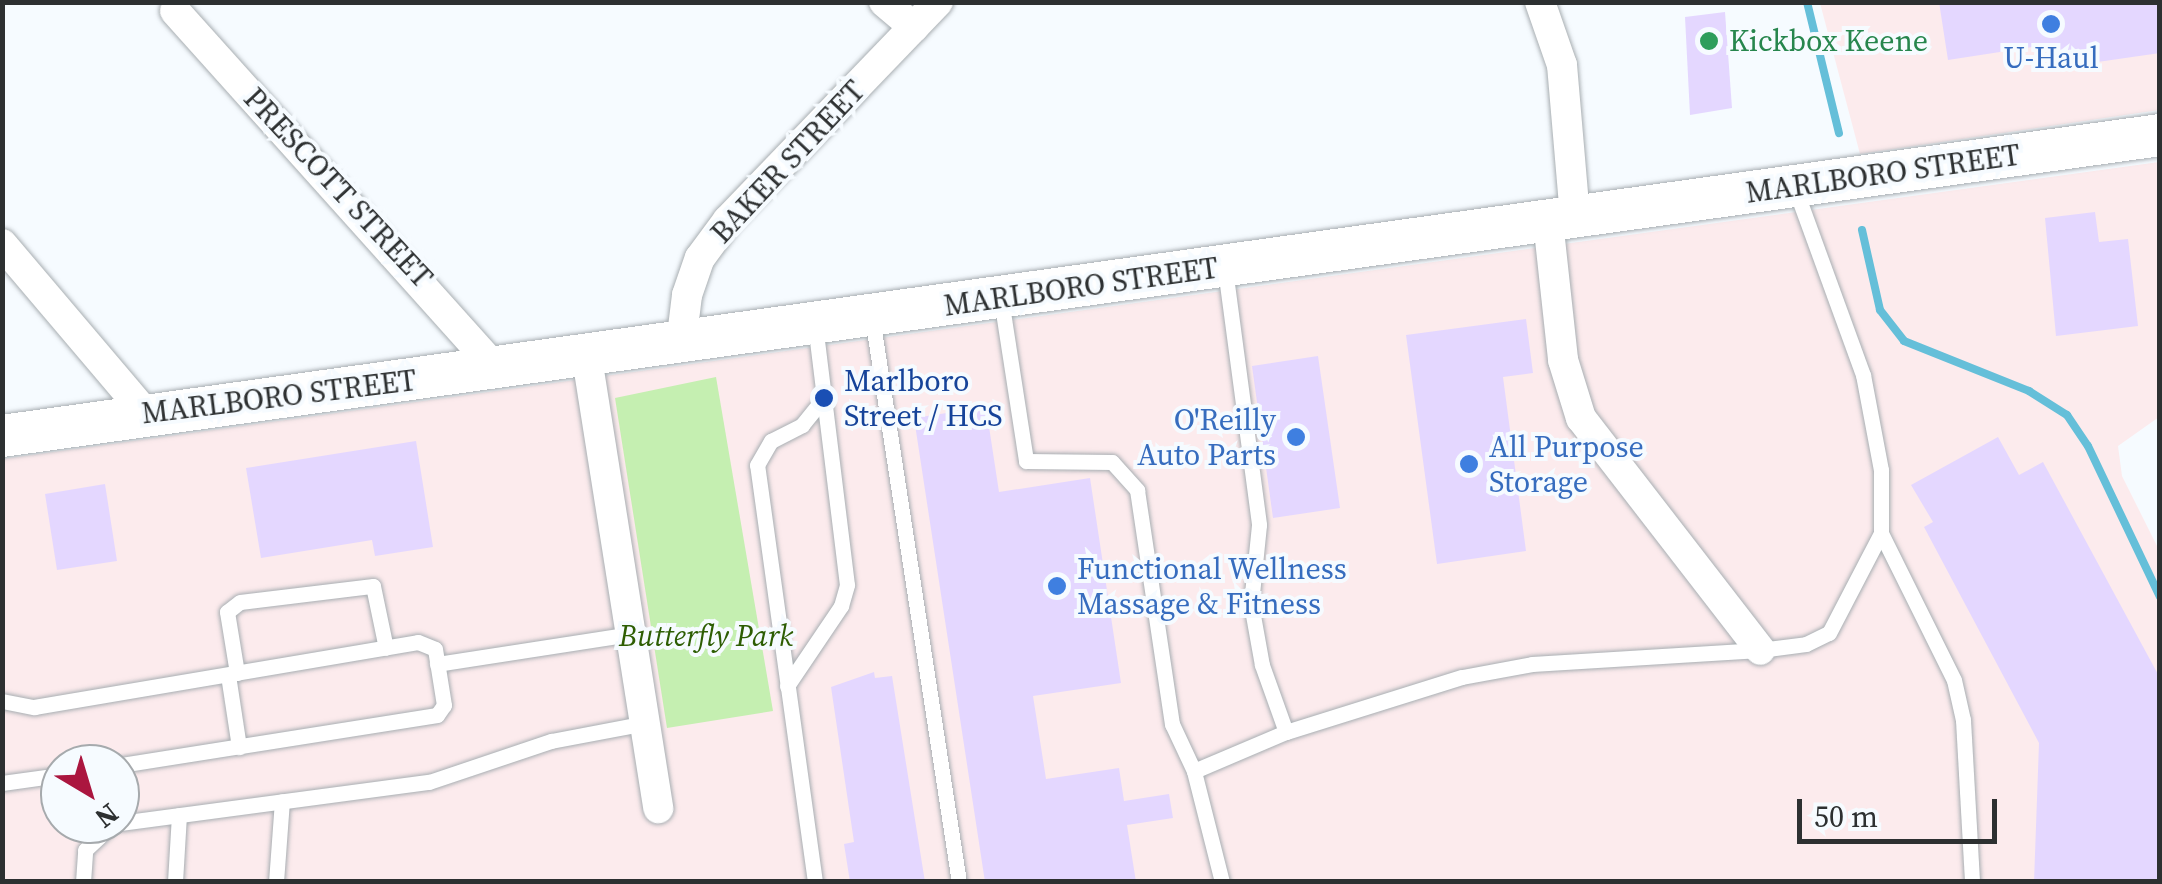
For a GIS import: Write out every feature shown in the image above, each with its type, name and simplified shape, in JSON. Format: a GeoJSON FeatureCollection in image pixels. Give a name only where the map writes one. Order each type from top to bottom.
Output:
{"type":"FeatureCollection","features":[{"type":"Feature","properties":{"kind":"street"},"geometry":{"type":"LineString","coordinates":[[884,2],[914,27]]}},
{"type":"Feature","properties":{"kind":"street","name":"BAKER STREET"},"geometry":{"type":"LineString","coordinates":[[681,344],[687,296],[719,233],[938,2]]}},
{"type":"Feature","properties":{"kind":"street"},"geometry":{"type":"LineString","coordinates":[[1540,2],[1562,65],[1563,360],[1581,418],[1760,650]]}},
{"type":"Feature","properties":{"kind":"street","name":"PRESCOTT STREET"},"geometry":{"type":"LineString","coordinates":[[175,12],[496,368]]}},
{"type":"Feature","properties":{"kind":"street","name":"MARLBORO STREET"},"geometry":{"type":"LineString","coordinates":[[2,436],[587,358],[2160,135]]}},
{"type":"Feature","properties":{"kind":"street"},"geometry":{"type":"LineString","coordinates":[[2,244],[146,414]]}},
{"type":"Feature","properties":{"kind":"street"},"geometry":{"type":"LineString","coordinates":[[587,358],[658,808]]}},
{"type":"Feature","properties":{"kind":"lane"},"geometry":{"type":"LineString","coordinates":[[1795,186],[1877,424],[1880,533],[1954,680],[1964,720],[1972,882]]}},
{"type":"Feature","properties":{"kind":"lane"},"geometry":{"type":"LineString","coordinates":[[1224,266],[1259,525],[1251,604],[1262,665],[1286,732]]}},
{"type":"Feature","properties":{"kind":"lane"},"geometry":{"type":"LineString","coordinates":[[1001,299],[1026,460],[1112,462],[1136,490],[1172,724],[1194,771],[1222,882]]}},
{"type":"Feature","properties":{"kind":"lane"},"geometry":{"type":"LineString","coordinates":[[872,317],[959,882]]}},
{"type":"Feature","properties":{"kind":"lane"},"geometry":{"type":"LineString","coordinates":[[787,686],[841,606],[847,585],[816,325]]}},
{"type":"Feature","properties":{"kind":"lane"},"geometry":{"type":"LineString","coordinates":[[815,882],[757,465],[771,441],[802,425],[824,398]]}},
{"type":"Feature","properties":{"kind":"lane"},"geometry":{"type":"LineString","coordinates":[[1194,771],[1286,732],[1462,677],[1532,664],[1806,644],[1829,633],[1880,533]]}},
{"type":"Feature","properties":{"kind":"lane"},"geometry":{"type":"LineString","coordinates":[[239,746],[227,612],[240,602],[373,586],[386,648]]}},
{"type":"Feature","properties":{"kind":"lane"},"geometry":{"type":"LineString","coordinates":[[437,664],[631,634]]}},
{"type":"Feature","properties":{"kind":"lane"},"geometry":{"type":"LineString","coordinates":[[2,701],[34,707],[426,642],[437,664],[444,705],[437,715],[140,762]]}},
{"type":"Feature","properties":{"kind":"lane"},"geometry":{"type":"LineString","coordinates":[[140,820],[429,782],[551,741],[645,723]]}},
{"type":"Feature","properties":{"kind":"lane"},"geometry":{"type":"LineString","coordinates":[[2,784],[40,778]]}},
{"type":"Feature","properties":{"kind":"lane"},"geometry":{"type":"LineString","coordinates":[[276,882],[282,802]]}},
{"type":"Feature","properties":{"kind":"lane"},"geometry":{"type":"LineString","coordinates":[[175,882],[179,814]]}},
{"type":"Feature","properties":{"kind":"lane"},"geometry":{"type":"LineString","coordinates":[[82,882],[84,850],[91,844]]}},
{"type":"Feature","properties":{"kind":"shaded area"},"geometry":{"type":"Polygon","coordinates":[[[1820,3],[2159,3],[2159,110],[1860,154],[1820,3]]]}},
{"type":"Feature","properties":{"kind":"shaded area"},"geometry":{"type":"Polygon","coordinates":[[[2159,162],[2159,417],[2118,446],[2122,476],[2159,550],[2159,881],[3,881],[2,459],[2159,162]]]}},
{"type":"Feature","properties":{"kind":"green space","name":"Butterfly Park"},"geometry":{"type":"Polygon","coordinates":[[[716,377],[773,711],[667,728],[615,398],[716,377]]]}},
{"type":"Feature","properties":{"kind":"building","name":"U-Haul"},"geometry":{"type":"Polygon","coordinates":[[[1939,2],[2160,2],[2160,53],[2049,69],[2046,45],[1948,60],[1939,2]]]}},
{"type":"Feature","properties":{"kind":"building","name":"Kickbox Keene"},"geometry":{"type":"Polygon","coordinates":[[[1725,12],[1732,108],[1690,115],[1685,17],[1725,12]]]}},
{"type":"Feature","properties":{"kind":"building"},"geometry":{"type":"Polygon","coordinates":[[[2095,212],[2099,242],[2128,239],[2138,326],[2056,336],[2045,218],[2095,212]]]}},
{"type":"Feature","properties":{"kind":"building","name":"All Purpose Storage"},"geometry":{"type":"Polygon","coordinates":[[[1526,319],[1533,373],[1503,377],[1526,551],[1437,564],[1406,335],[1526,319]]]}},
{"type":"Feature","properties":{"kind":"building","name":"O'Reilly Auto Parts"},"geometry":{"type":"Polygon","coordinates":[[[1318,356],[1340,508],[1273,518],[1252,366],[1318,356]]]}},
{"type":"Feature","properties":{"kind":"building"},"geometry":{"type":"Polygon","coordinates":[[[986,407],[999,492],[1090,478],[1121,683],[1033,696],[1046,779],[1119,768],[1124,801],[1169,794],[1173,818],[1127,825],[1136,882],[985,882],[914,418],[986,407]]]}},
{"type":"Feature","properties":{"kind":"building"},"geometry":{"type":"Polygon","coordinates":[[[1998,437],[2019,475],[2043,462],[2160,678],[2160,882],[2034,882],[2039,743],[1924,527],[1933,522],[1911,485],[1998,437]]]}},
{"type":"Feature","properties":{"kind":"building"},"geometry":{"type":"Polygon","coordinates":[[[416,441],[433,547],[375,556],[372,540],[261,558],[246,468],[416,441]]]}},
{"type":"Feature","properties":{"kind":"building"},"geometry":{"type":"Polygon","coordinates":[[[105,484],[117,561],[57,570],[45,494],[105,484]]]}},
{"type":"Feature","properties":{"kind":"building"},"geometry":{"type":"Polygon","coordinates":[[[874,672],[875,678],[892,676],[925,882],[850,882],[844,844],[854,842],[831,687],[874,672]]]}},
{"type":"Feature","properties":{"kind":"waterway"},"geometry":{"type":"LineString","coordinates":[[1807,2],[1839,133]]}},
{"type":"Feature","properties":{"kind":"waterway"},"geometry":{"type":"LineString","coordinates":[[1862,230],[1880,310],[1904,341],[2029,391],[2067,415],[2088,446],[2160,597]]}},
{"type":"Feature","properties":{"kind":"place","name":"U-Haul"},"geometry":{"type":"Point","coordinates":[2051,24]}},
{"type":"Feature","properties":{"kind":"place","name":"Kickbox Keene"},"geometry":{"type":"Point","coordinates":[1709,41]}},
{"type":"Feature","properties":{"kind":"place","name":"Marlboro Street / HCS"},"geometry":{"type":"Point","coordinates":[824,398]}},
{"type":"Feature","properties":{"kind":"place","name":"O'Reilly Auto Parts"},"geometry":{"type":"Point","coordinates":[1296,437]}},
{"type":"Feature","properties":{"kind":"place","name":"All Purpose Storage"},"geometry":{"type":"Point","coordinates":[1469,464]}},
{"type":"Feature","properties":{"kind":"place","name":"Functional Wellness Massage & Fitness"},"geometry":{"type":"Point","coordinates":[1057,586]}}]}
